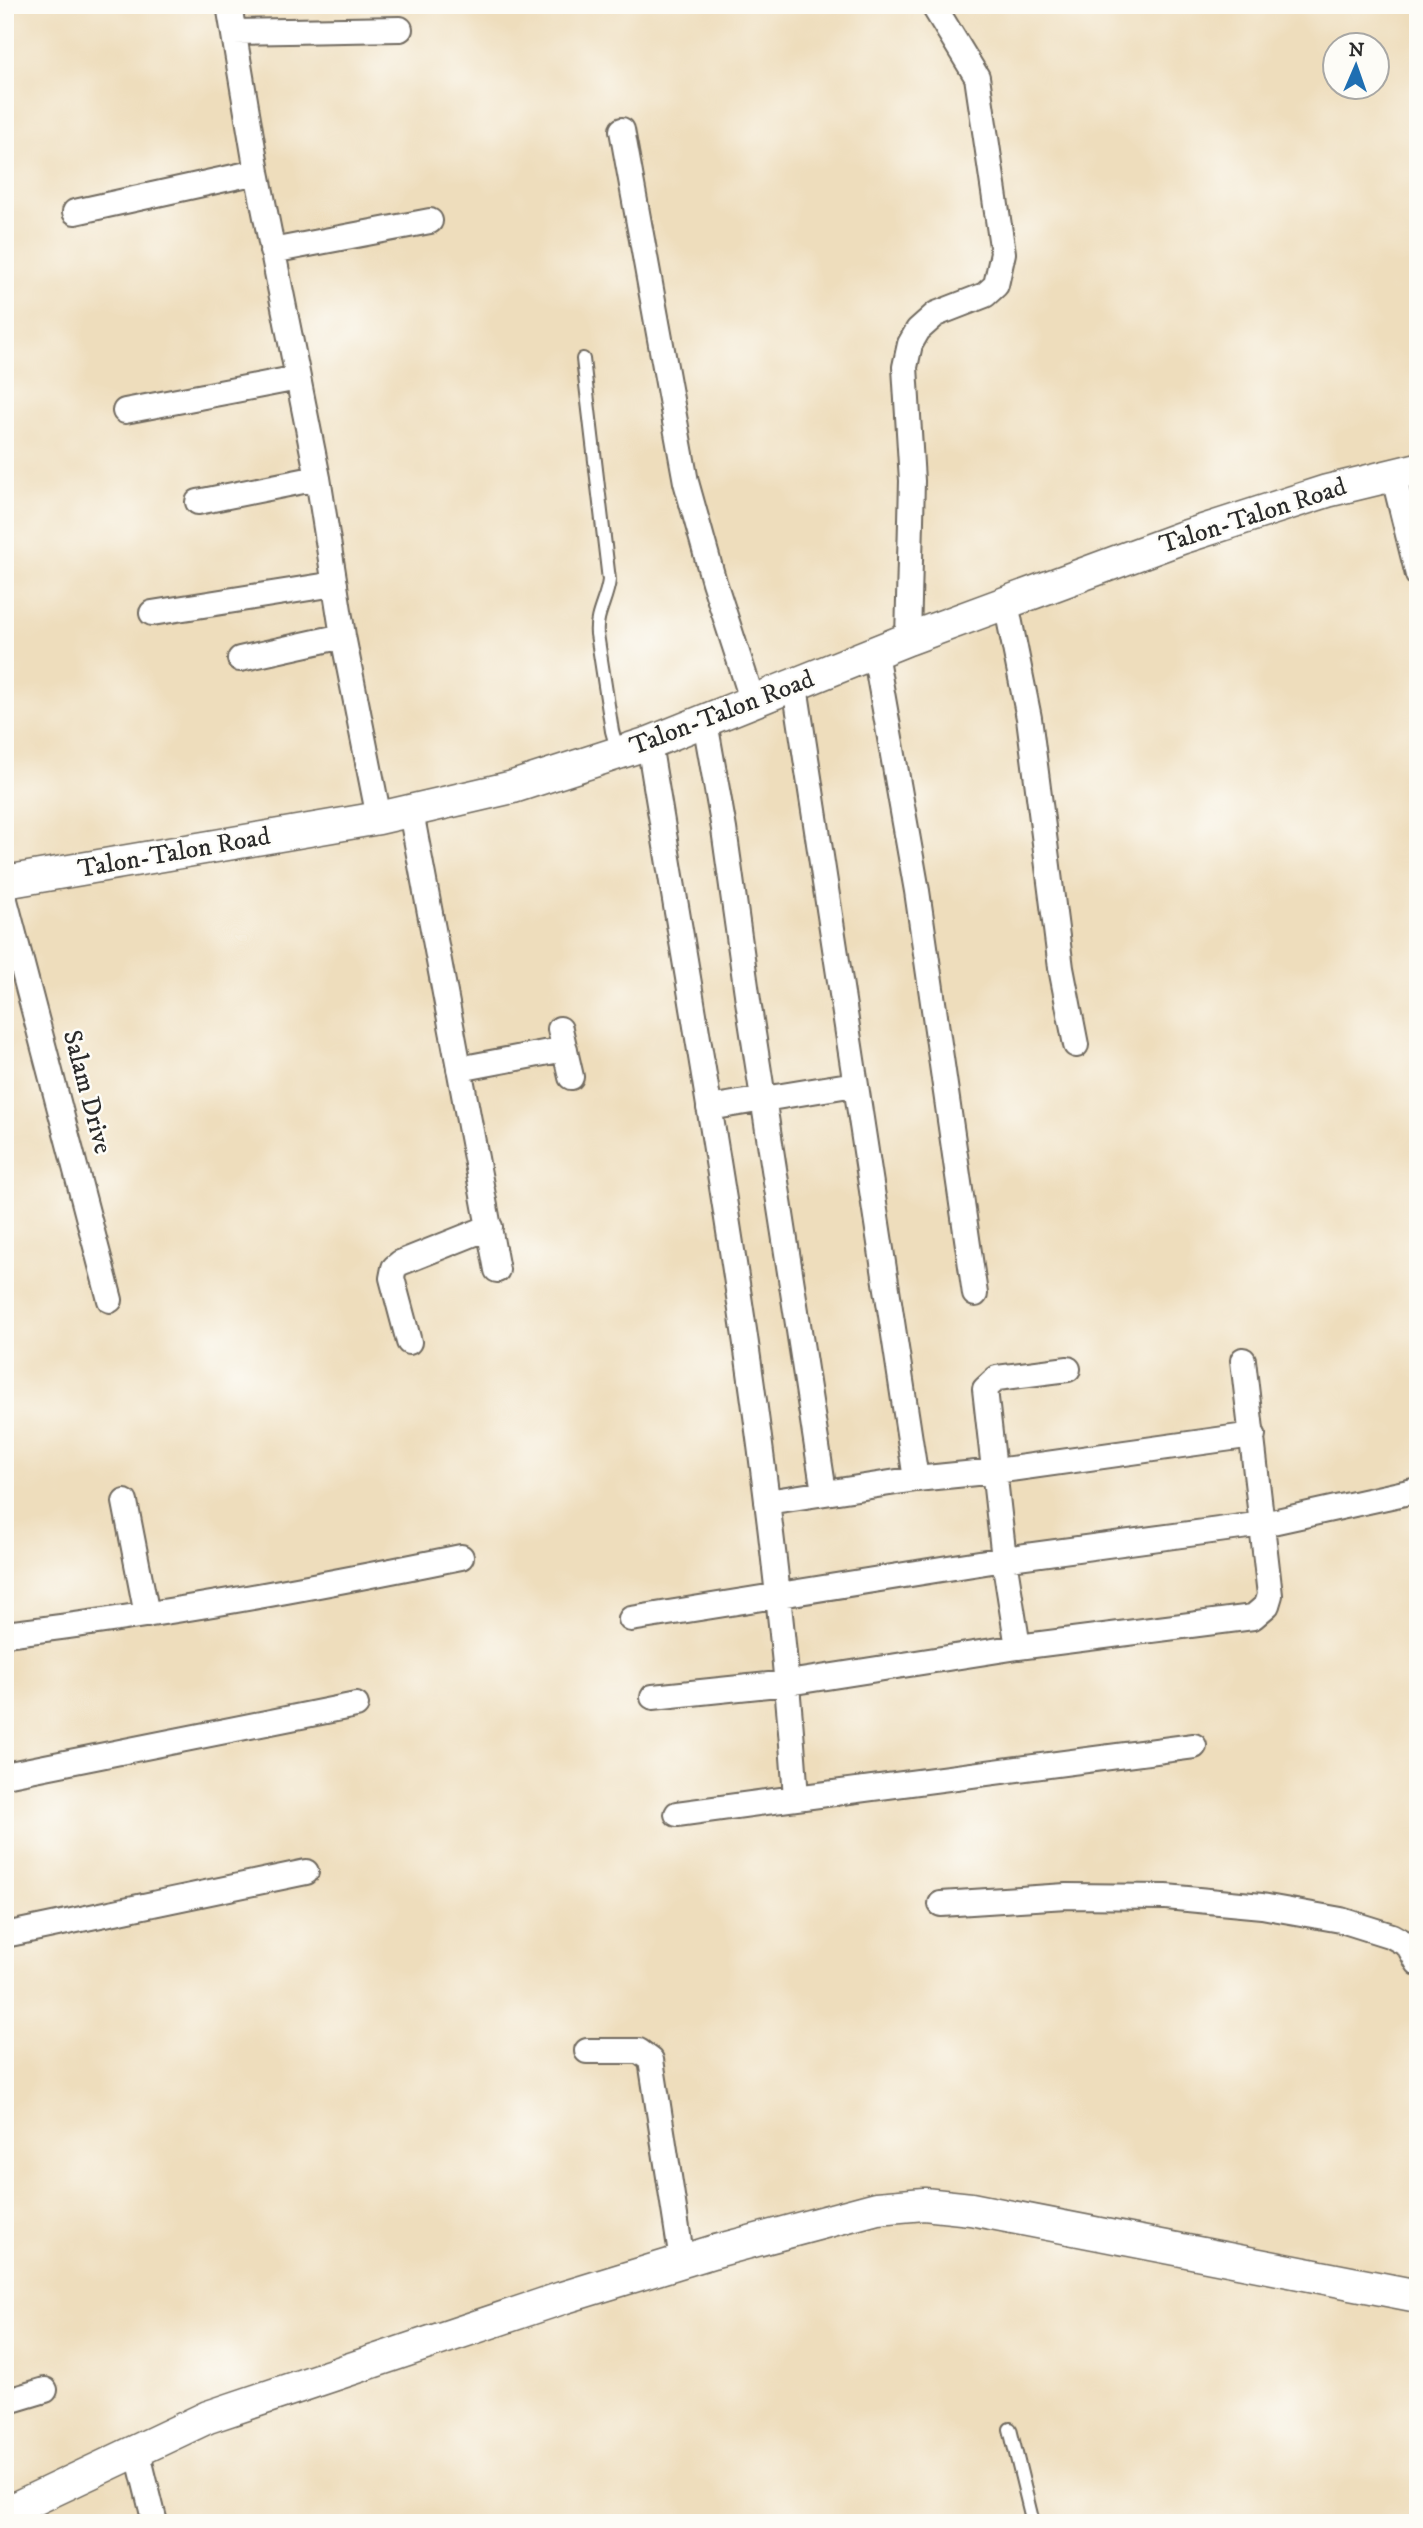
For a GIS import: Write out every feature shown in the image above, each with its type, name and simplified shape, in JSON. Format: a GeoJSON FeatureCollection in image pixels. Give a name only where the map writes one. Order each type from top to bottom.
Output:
{"type":"FeatureCollection","features":[{"type":"Feature","properties":{"kind":"street"},"geometry":{"type":"LineString","coordinates":[[229,5],[257,172],[318,478],[343,636],[379,818]]}},
{"type":"Feature","properties":{"kind":"street"},"geometry":{"type":"LineString","coordinates":[[908,639],[912,481],[905,367],[910,344],[918,330],[936,314],[985,295],[996,285],[1003,253],[977,77],[933,5]]}},
{"type":"Feature","properties":{"kind":"street"},"geometry":{"type":"LineString","coordinates":[[234,32],[400,29]]}},
{"type":"Feature","properties":{"kind":"street"},"geometry":{"type":"LineString","coordinates":[[622,131],[686,481],[714,582],[753,702]]}},
{"type":"Feature","properties":{"kind":"street"},"geometry":{"type":"LineString","coordinates":[[75,212],[257,172]]}},
{"type":"Feature","properties":{"kind":"street"},"geometry":{"type":"LineString","coordinates":[[272,251],[430,220]]}},
{"type":"Feature","properties":{"kind":"street"},"geometry":{"type":"LineString","coordinates":[[125,411],[298,378]]}},
{"type":"Feature","properties":{"kind":"street"},"geometry":{"type":"LineString","coordinates":[[1405,471],[1418,575]]}},
{"type":"Feature","properties":{"kind":"street","name":"Talon-Talon Road"},"geometry":{"type":"LineString","coordinates":[[5,882],[379,818],[513,787],[649,743],[795,687],[908,639],[1181,538],[1327,491],[1405,471]]}},
{"type":"Feature","properties":{"kind":"street"},"geometry":{"type":"LineString","coordinates":[[198,502],[318,478]]}},
{"type":"Feature","properties":{"kind":"street"},"geometry":{"type":"LineString","coordinates":[[152,613],[335,584]]}},
{"type":"Feature","properties":{"kind":"street"},"geometry":{"type":"LineString","coordinates":[[1006,603],[1029,718],[1059,955],[1076,1045]]}},
{"type":"Feature","properties":{"kind":"street"},"geometry":{"type":"LineString","coordinates":[[240,659],[343,636]]}},
{"type":"Feature","properties":{"kind":"street"},"geometry":{"type":"LineString","coordinates":[[875,653],[919,904],[975,1294]]}},
{"type":"Feature","properties":{"kind":"street"},"geometry":{"type":"LineString","coordinates":[[795,687],[916,1479]]}},
{"type":"Feature","properties":{"kind":"street"},"geometry":{"type":"LineString","coordinates":[[705,722],[724,829],[824,1492]]}},
{"type":"Feature","properties":{"kind":"street"},"geometry":{"type":"LineString","coordinates":[[649,743],[709,1108],[768,1502],[788,1682],[796,1798]]}},
{"type":"Feature","properties":{"kind":"street"},"geometry":{"type":"LineString","coordinates":[[411,812],[497,1270]]}},
{"type":"Feature","properties":{"kind":"street","name":"Salam Drive"},"geometry":{"type":"LineString","coordinates":[[5,900],[110,1300]]}},
{"type":"Feature","properties":{"kind":"street"},"geometry":{"type":"LineString","coordinates":[[459,1069],[562,1039],[571,1077]]}},
{"type":"Feature","properties":{"kind":"street"},"geometry":{"type":"LineString","coordinates":[[709,1108],[855,1084]]}},
{"type":"Feature","properties":{"kind":"street"},"geometry":{"type":"LineString","coordinates":[[409,1342],[392,1278],[394,1268],[400,1263],[491,1227]]}},
{"type":"Feature","properties":{"kind":"street"},"geometry":{"type":"LineString","coordinates":[[653,1697],[788,1682],[1018,1647],[1253,1617],[1262,1612],[1270,1595],[1242,1360]]}},
{"type":"Feature","properties":{"kind":"street"},"geometry":{"type":"LineString","coordinates":[[1018,1647],[1004,1559],[985,1389],[996,1378],[1068,1369]]}},
{"type":"Feature","properties":{"kind":"street"},"geometry":{"type":"LineString","coordinates":[[768,1502],[916,1479],[996,1471],[1252,1435]]}},
{"type":"Feature","properties":{"kind":"street"},"geometry":{"type":"LineString","coordinates":[[631,1619],[1004,1559],[1263,1524],[1418,1490]]}},
{"type":"Feature","properties":{"kind":"street"},"geometry":{"type":"LineString","coordinates":[[125,1502],[147,1615]]}},
{"type":"Feature","properties":{"kind":"street"},"geometry":{"type":"LineString","coordinates":[[5,1634],[290,1592],[461,1558]]}},
{"type":"Feature","properties":{"kind":"street"},"geometry":{"type":"LineString","coordinates":[[5,1775],[356,1704]]}},
{"type":"Feature","properties":{"kind":"street"},"geometry":{"type":"LineString","coordinates":[[677,1814],[1194,1746]]}},
{"type":"Feature","properties":{"kind":"street"},"geometry":{"type":"LineString","coordinates":[[5,1935],[306,1872]]}},
{"type":"Feature","properties":{"kind":"street"},"geometry":{"type":"LineString","coordinates":[[942,1904],[1066,1896],[1167,1896],[1262,1906],[1342,1920],[1392,1936],[1408,1945],[1418,1963]]}},
{"type":"Feature","properties":{"kind":"street"},"geometry":{"type":"LineString","coordinates":[[587,2051],[639,2051],[651,2060],[682,2261]]}},
{"type":"Feature","properties":{"kind":"street"},"geometry":{"type":"LineString","coordinates":[[5,2513],[208,2417],[562,2298],[682,2261],[877,2208],[924,2204],[971,2209],[1418,2296]]}},
{"type":"Feature","properties":{"kind":"street"},"geometry":{"type":"LineString","coordinates":[[5,2402],[45,2390]]}},
{"type":"Feature","properties":{"kind":"street"},"geometry":{"type":"LineString","coordinates":[[137,2449],[155,2523]]}},
{"type":"Feature","properties":{"kind":"lane"},"geometry":{"type":"LineString","coordinates":[[583,359],[609,580],[606,600],[597,619],[597,634],[612,731],[619,753]]}},
{"type":"Feature","properties":{"kind":"lane"},"geometry":{"type":"LineString","coordinates":[[1010,2429],[1033,2523]]}}]}
